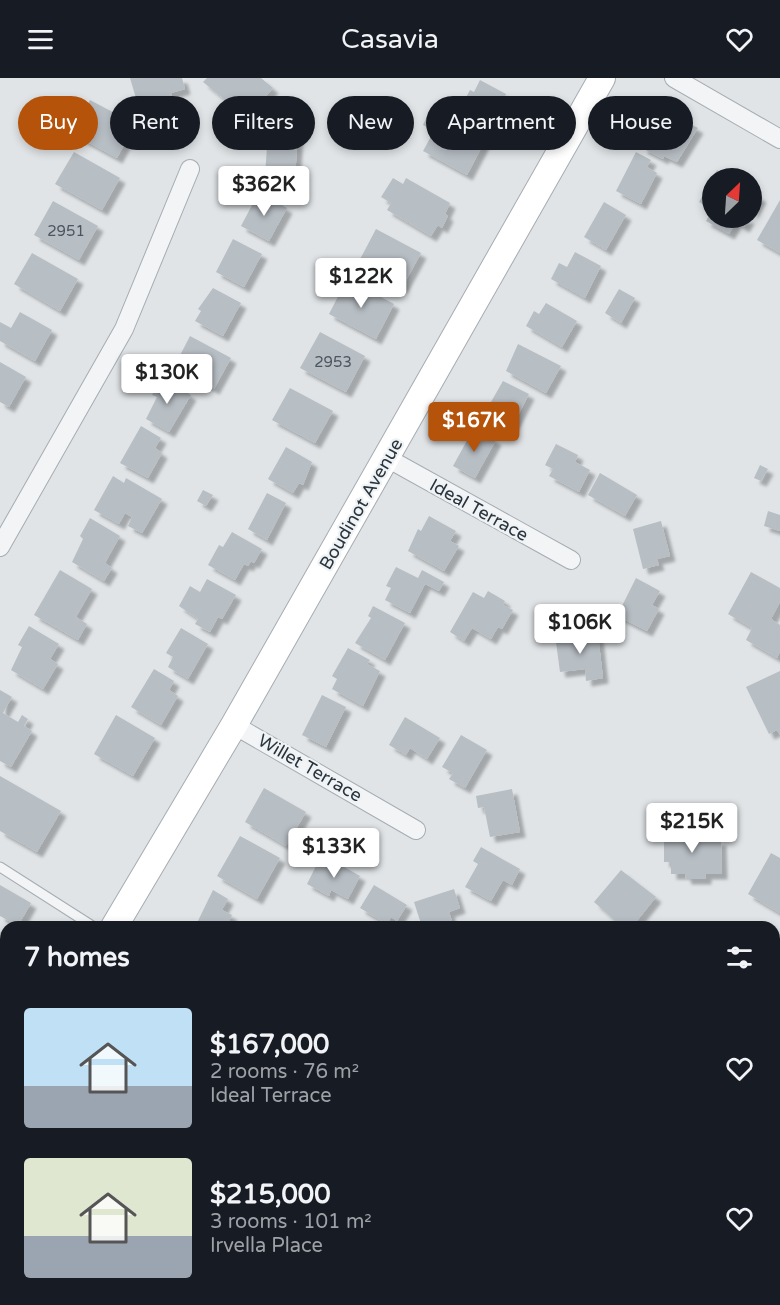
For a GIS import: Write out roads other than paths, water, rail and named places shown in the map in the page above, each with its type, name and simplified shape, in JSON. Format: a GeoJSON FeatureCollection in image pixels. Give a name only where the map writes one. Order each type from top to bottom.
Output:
{"type":"FeatureCollection","features":[{"type":"Feature","properties":{"kind":"street","name":"Boudinot Avenue"},"geometry":{"type":"LineString","coordinates":[[118,921],[234,725],[602,78]]}},
{"type":"Feature","properties":{"kind":"street"},"geometry":{"type":"LineString","coordinates":[[674,78],[780,139]]}},
{"type":"Feature","properties":{"kind":"street"},"geometry":{"type":"LineString","coordinates":[[0,547],[124,328],[190,169]]}},
{"type":"Feature","properties":{"kind":"street","name":"Ideal Terrace"},"geometry":{"type":"LineString","coordinates":[[387,458],[571,560]]}},
{"type":"Feature","properties":{"kind":"street","name":"Willet Terrace"},"geometry":{"type":"LineString","coordinates":[[234,725],[416,830]]}},
{"type":"Feature","properties":{"kind":"lane"},"geometry":{"type":"LineString","coordinates":[[0,867],[85,921]]}}]}
